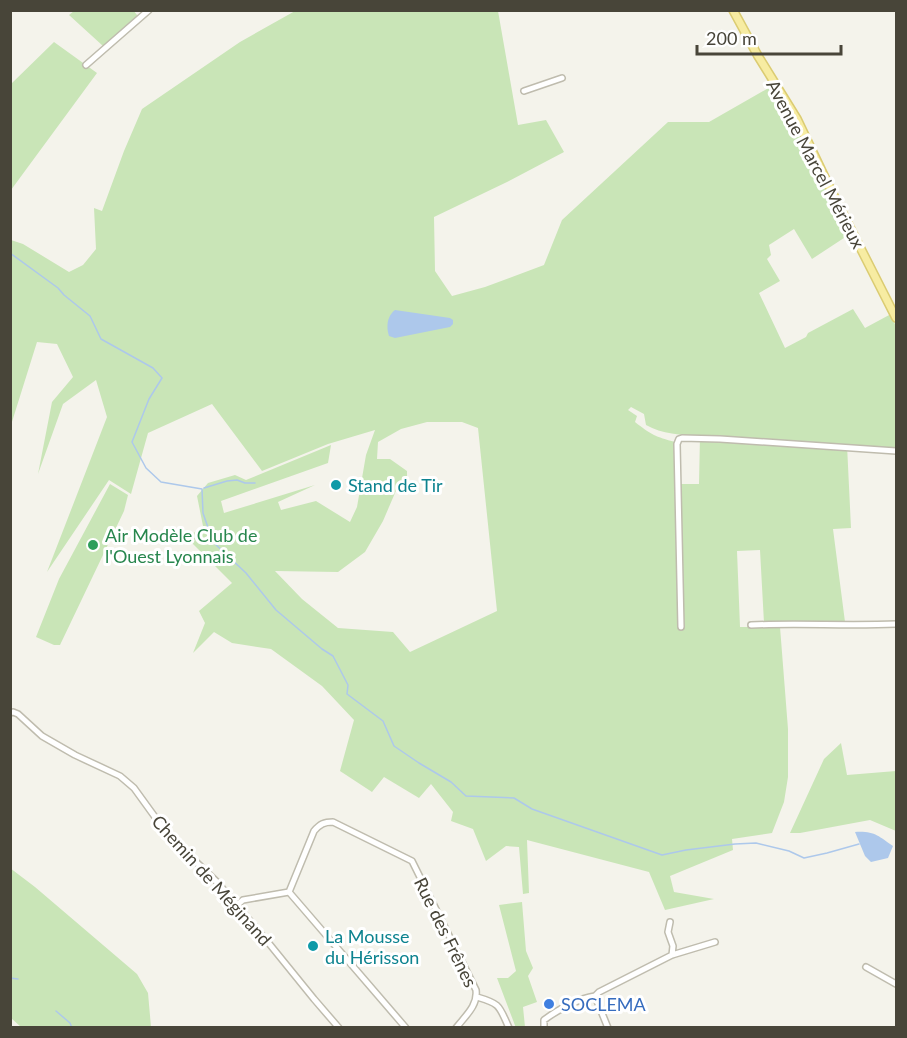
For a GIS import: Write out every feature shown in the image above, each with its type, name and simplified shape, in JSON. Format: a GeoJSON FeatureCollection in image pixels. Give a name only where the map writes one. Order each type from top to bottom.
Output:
{"type":"FeatureCollection","features":[{"type":"Feature","properties":{"kind":"main road","name":"Avenue Marcel Mérieux"},"geometry":{"type":"LineString","coordinates":[[733,10],[797,119],[897,318]]}},
{"type":"Feature","properties":{"kind":"street"},"geometry":{"type":"LineString","coordinates":[[86,65],[149,10]]}},
{"type":"Feature","properties":{"kind":"street"},"geometry":{"type":"LineString","coordinates":[[524,91],[562,78]]}},
{"type":"Feature","properties":{"kind":"street"},"geometry":{"type":"LineString","coordinates":[[681,627],[677,444],[679,439],[720,439],[897,451]]}},
{"type":"Feature","properties":{"kind":"street"},"geometry":{"type":"LineString","coordinates":[[751,625],[897,624]]}},
{"type":"Feature","properties":{"kind":"street","name":"Chemin de Méginand"},"geometry":{"type":"LineString","coordinates":[[10,713],[18,714],[42,736],[128,782],[168,835],[218,883],[339,1028]]}},
{"type":"Feature","properties":{"kind":"street","name":"Rue des Frênes"},"geometry":{"type":"LineString","coordinates":[[289,892],[315,831],[326,822],[333,822],[412,861],[476,990],[475,1005],[456,1028]]}},
{"type":"Feature","properties":{"kind":"street"},"geometry":{"type":"LineString","coordinates":[[237,905],[243,900],[289,892],[406,1028]]}},
{"type":"Feature","properties":{"kind":"street"},"geometry":{"type":"LineString","coordinates":[[670,922],[668,932],[673,946],[672,955]]}},
{"type":"Feature","properties":{"kind":"street"},"geometry":{"type":"LineString","coordinates":[[544,1028],[544,1020],[578,1000],[595,996],[672,955],[715,942]]}},
{"type":"Feature","properties":{"kind":"street"},"geometry":{"type":"LineString","coordinates":[[866,967],[897,984]]}},
{"type":"Feature","properties":{"kind":"street"},"geometry":{"type":"LineString","coordinates":[[595,996],[608,1028]]}},
{"type":"Feature","properties":{"kind":"street"},"geometry":{"type":"LineString","coordinates":[[477,997],[496,1003],[509,1028]]}},
{"type":"Feature","properties":{"kind":"green space"},"geometry":{"type":"Polygon","coordinates":[[[133,10],[142,17],[103,50],[103,46],[69,15],[74,11],[133,10]]]}},
{"type":"Feature","properties":{"kind":"green space"},"geometry":{"type":"Polygon","coordinates":[[[295,11],[498,11],[518,125],[546,120],[564,152],[434,217],[435,271],[452,296],[485,287],[544,265],[562,220],[668,122],[709,122],[772,86],[798,129],[850,234],[812,259],[794,229],[769,245],[771,255],[767,259],[780,281],[759,293],[785,348],[853,309],[865,328],[891,314],[896,327],[896,448],[847,445],[851,528],[833,529],[845,622],[764,623],[760,550],[737,551],[740,627],[780,627],[788,729],[788,777],[784,802],[772,833],[732,839],[733,850],[670,876],[674,892],[714,899],[665,910],[649,872],[527,840],[529,893],[523,894],[519,847],[506,846],[486,861],[473,829],[451,821],[453,812],[431,784],[419,798],[384,777],[372,792],[340,771],[354,720],[322,686],[271,649],[232,643],[214,632],[193,653],[205,623],[199,611],[232,583],[187,538],[203,526],[197,496],[208,483],[235,475],[246,480],[331,445],[328,463],[221,501],[224,513],[315,485],[278,502],[281,510],[316,501],[350,522],[357,507],[366,455],[375,430],[328,444],[262,471],[212,404],[148,433],[131,494],[109,480],[47,572],[107,417],[96,380],[63,404],[38,474],[52,402],[73,377],[57,344],[37,342],[11,425],[11,240],[23,244],[69,272],[83,265],[96,249],[94,208],[102,211],[142,109],[240,42],[295,11]],[[631,407],[628,410],[637,416],[635,422],[654,435],[675,442],[675,484],[699,484],[700,436],[672,434],[652,428],[646,425],[644,414],[631,407]],[[427,422],[401,429],[378,442],[377,459],[390,459],[407,471],[407,479],[398,486],[383,521],[365,552],[338,572],[275,571],[302,599],[338,628],[393,632],[410,652],[497,611],[478,428],[462,422],[427,422]]]}},
{"type":"Feature","properties":{"kind":"green space"},"geometry":{"type":"Polygon","coordinates":[[[54,42],[97,73],[11,190],[11,84],[54,42]]]}},
{"type":"Feature","properties":{"kind":"green space","name":"Air Modèle Club de l'Ouest Lyonnais"},"geometry":{"type":"Polygon","coordinates":[[[110,484],[128,495],[124,511],[60,645],[54,645],[36,637],[59,579],[110,484]]]}},
{"type":"Feature","properties":{"kind":"green space"},"geometry":{"type":"Polygon","coordinates":[[[841,743],[847,775],[896,771],[896,831],[870,820],[790,833],[824,759],[841,743]]]}},
{"type":"Feature","properties":{"kind":"green space"},"geometry":{"type":"Polygon","coordinates":[[[10,868],[137,974],[148,993],[151,1027],[21,1027],[11,1018],[10,868]]]}},
{"type":"Feature","properties":{"kind":"green space"},"geometry":{"type":"Polygon","coordinates":[[[522,902],[526,951],[533,968],[528,976],[537,1002],[523,1007],[525,1027],[516,1028],[497,978],[508,978],[516,971],[499,905],[522,902]]]}},
{"type":"Feature","properties":{"kind":"water"},"geometry":{"type":"Polygon","coordinates":[[[395,310],[450,318],[453,324],[450,327],[395,338],[389,336],[387,325],[390,315],[395,310]]]}},
{"type":"Feature","properties":{"kind":"water"},"geometry":{"type":"Polygon","coordinates":[[[855,832],[872,833],[893,846],[888,858],[871,862],[865,856],[855,832]]]}},
{"type":"Feature","properties":{"kind":"waterway"},"geometry":{"type":"LineString","coordinates":[[10,253],[58,288],[90,316],[101,339],[153,368],[162,378],[149,399],[132,442],[146,468],[161,482],[202,489],[203,513],[213,542],[246,573],[276,610],[333,656],[348,685],[347,694],[383,721],[394,746],[451,782],[466,796],[514,798],[532,809],[662,855],[686,850],[756,843],[789,851],[804,858],[859,844]]}},
{"type":"Feature","properties":{"kind":"waterway"},"geometry":{"type":"LineString","coordinates":[[204,488],[237,480],[255,483]]}},
{"type":"Feature","properties":{"kind":"waterway"},"geometry":{"type":"LineString","coordinates":[[10,978],[18,979]]}},
{"type":"Feature","properties":{"kind":"waterway"},"geometry":{"type":"LineString","coordinates":[[56,1011],[70,1023],[72,1028]]}},
{"type":"Feature","properties":{"kind":"place","name":"Stand de Tir"},"geometry":{"type":"Point","coordinates":[336,485]}},
{"type":"Feature","properties":{"kind":"place","name":"Air Modèle Club de l'Ouest Lyonnais"},"geometry":{"type":"Point","coordinates":[93,545]}},
{"type":"Feature","properties":{"kind":"place","name":"La Mousse du Hérisson"},"geometry":{"type":"Point","coordinates":[313,946]}},
{"type":"Feature","properties":{"kind":"place","name":"SOCLEMA"},"geometry":{"type":"Point","coordinates":[549,1004]}}]}
